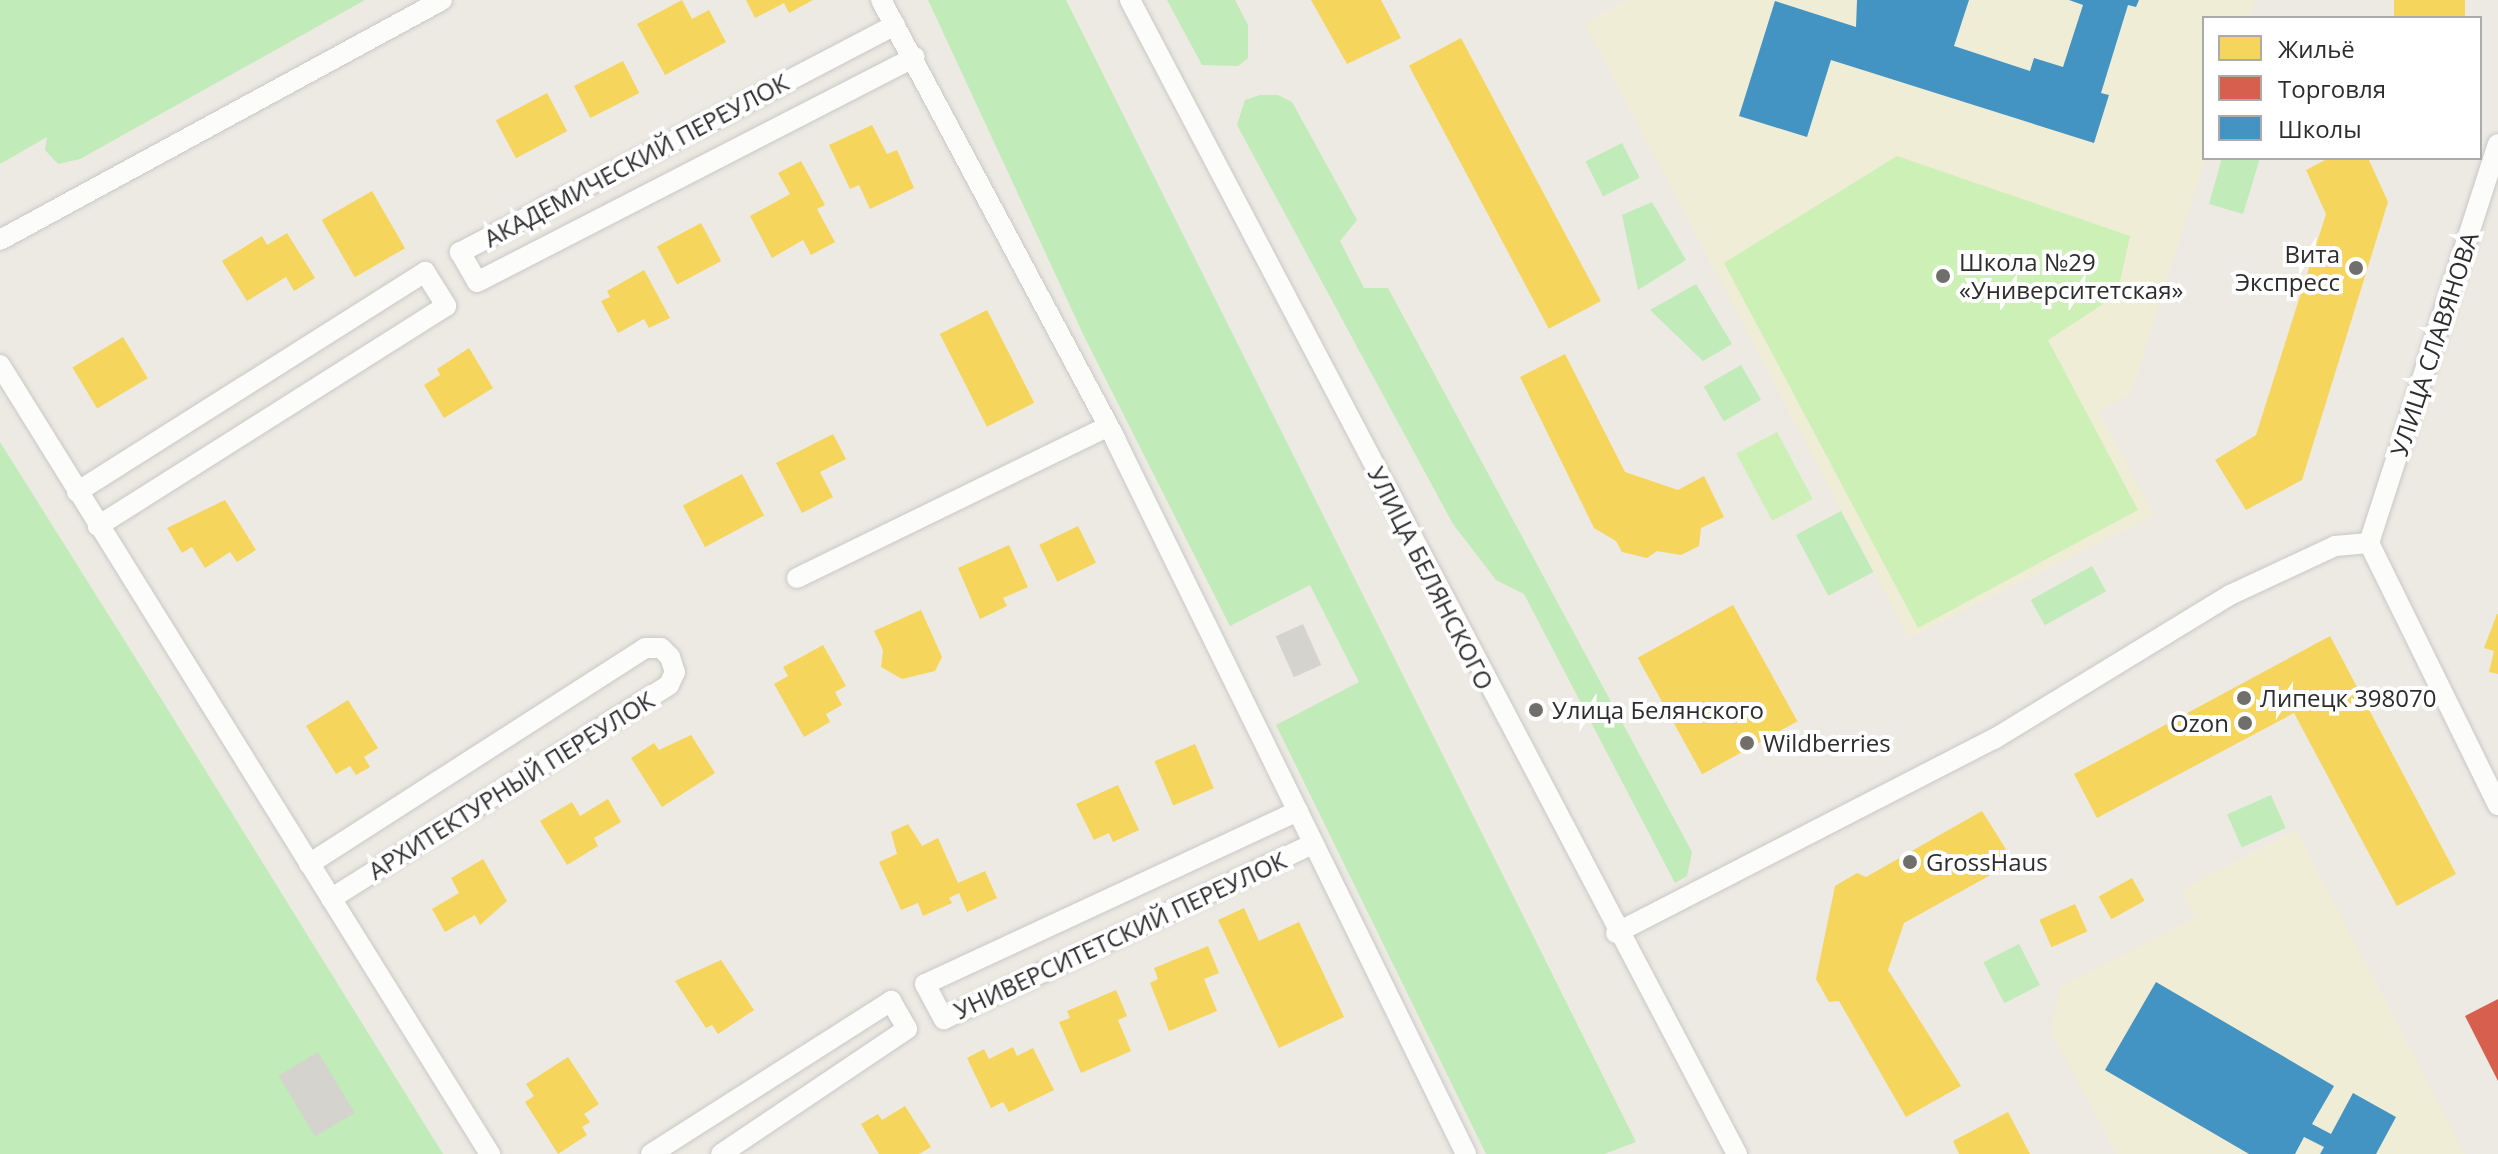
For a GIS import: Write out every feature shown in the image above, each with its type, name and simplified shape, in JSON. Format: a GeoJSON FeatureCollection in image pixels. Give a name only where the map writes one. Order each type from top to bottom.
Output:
{"type":"FeatureCollection","features":[{"type":"Feature","properties":{"kind":"street"},"geometry":{"type":"LineString","coordinates":[[0,240],[442,0]]}},
{"type":"Feature","properties":{"kind":"street"},"geometry":{"type":"LineString","coordinates":[[881,0],[1108,426],[1466,1154]]}},
{"type":"Feature","properties":{"kind":"street","name":"УЛИЦА БЕЛЯНСКОГО"},"geometry":{"type":"LineString","coordinates":[[1130,0],[1616,933],[1737,1154]]}},
{"type":"Feature","properties":{"kind":"street","name":"АКАДЕМИЧЕСКИЙ ПЕРЕУЛОК"},"geometry":{"type":"LineString","coordinates":[[895,25],[460,252],[477,282],[914,57]]}},
{"type":"Feature","properties":{"kind":"street","name":"УЛИЦА СЛАВЯНОВА"},"geometry":{"type":"LineString","coordinates":[[2369,543],[2498,144]]}},
{"type":"Feature","properties":{"kind":"street"},"geometry":{"type":"LineString","coordinates":[[77,492],[425,272],[446,306],[98,526]]}},
{"type":"Feature","properties":{"kind":"street"},"geometry":{"type":"LineString","coordinates":[[0,365],[490,1154]]}},
{"type":"Feature","properties":{"kind":"street"},"geometry":{"type":"LineString","coordinates":[[797,578],[1108,426]]}},
{"type":"Feature","properties":{"kind":"street"},"geometry":{"type":"LineString","coordinates":[[1616,933],[1994,739],[2230,595],[2335,546],[2369,543],[2498,805]]}},
{"type":"Feature","properties":{"kind":"street","name":"АРХИТЕКТУРНЫЙ ПЕРЕУЛОК"},"geometry":{"type":"LineString","coordinates":[[309,864],[645,648],[661,648],[670,657],[675,672],[669,685],[331,899]]}},
{"type":"Feature","properties":{"kind":"street","name":"УНИВЕРСИТЕТСКИЙ ПЕРЕУЛОК"},"geometry":{"type":"LineString","coordinates":[[1298,811],[925,984],[944,1019],[1313,844]]}},
{"type":"Feature","properties":{"kind":"street"},"geometry":{"type":"LineString","coordinates":[[651,1154],[891,1001],[907,1029],[721,1154]]}},
{"type":"Feature","properties":{"kind":"shaded area","name":"Школа №29 «Университетская»"},"geometry":{"type":"Polygon","coordinates":[[[1628,0],[2255,0],[2250,16],[2202,16],[2204,160],[2131,394],[2098,411],[2154,515],[1909,638],[1585,24],[1628,0]]]}},
{"type":"Feature","properties":{"kind":"shaded area"},"geometry":{"type":"Polygon","coordinates":[[[2296,830],[2465,1154],[2117,1154],[2051,1032],[2060,987],[2195,918],[2181,890],[2296,830]]]}},
{"type":"Feature","properties":{"kind":"green space"},"geometry":{"type":"Polygon","coordinates":[[[0,0],[365,0],[80,159],[58,164],[45,150],[47,137],[0,164],[0,0]]]}},
{"type":"Feature","properties":{"kind":"green space"},"geometry":{"type":"Polygon","coordinates":[[[928,0],[1066,0],[1636,1142],[1604,1154],[1486,1154],[1276,725],[1359,682],[1310,585],[1230,626],[1084,336],[928,0]]]}},
{"type":"Feature","properties":{"kind":"green space"},"geometry":{"type":"Polygon","coordinates":[[[1167,0],[1235,0],[1248,25],[1248,58],[1238,66],[1202,65],[1167,0]]]}},
{"type":"Feature","properties":{"kind":"green space"},"geometry":{"type":"Polygon","coordinates":[[[1260,95],[1278,95],[1292,102],[1357,220],[1340,241],[1364,288],[1388,288],[1692,852],[1687,876],[1675,883],[1524,594],[1496,580],[1453,524],[1237,125],[1245,100],[1260,95]]]}},
{"type":"Feature","properties":{"kind":"green space"},"geometry":{"type":"Polygon","coordinates":[[[1622,143],[1640,178],[1603,196],[1585,162],[1622,143]]]}},
{"type":"Feature","properties":{"kind":"green space"},"geometry":{"type":"Polygon","coordinates":[[[1897,156],[2130,236],[2117,295],[2048,340],[2138,510],[1918,628],[1724,263],[1897,156]]]}},
{"type":"Feature","properties":{"kind":"green space"},"geometry":{"type":"Polygon","coordinates":[[[2221,160],[2259,160],[2243,214],[2209,204],[2221,160]]]}},
{"type":"Feature","properties":{"kind":"green space"},"geometry":{"type":"Polygon","coordinates":[[[1652,202],[1686,260],[1638,290],[1622,215],[1652,202]]]}},
{"type":"Feature","properties":{"kind":"green space"},"geometry":{"type":"Polygon","coordinates":[[[1696,284],[1732,344],[1703,361],[1650,310],[1696,284]]]}},
{"type":"Feature","properties":{"kind":"green space"},"geometry":{"type":"Polygon","coordinates":[[[1741,365],[1761,400],[1724,421],[1704,386],[1741,365]]]}},
{"type":"Feature","properties":{"kind":"green space"},"geometry":{"type":"Polygon","coordinates":[[[1777,432],[1813,499],[1772,521],[1736,454],[1777,432]]]}},
{"type":"Feature","properties":{"kind":"green space"},"geometry":{"type":"Polygon","coordinates":[[[0,442],[165,705],[443,1154],[0,1154],[0,442]]]}},
{"type":"Feature","properties":{"kind":"green space"},"geometry":{"type":"Polygon","coordinates":[[[1841,511],[1873,572],[1828,596],[1796,535],[1841,511]]]}},
{"type":"Feature","properties":{"kind":"green space"},"geometry":{"type":"Polygon","coordinates":[[[2092,566],[2106,591],[2045,625],[2031,600],[2092,566]]]}},
{"type":"Feature","properties":{"kind":"green space"},"geometry":{"type":"Polygon","coordinates":[[[2271,795],[2286,828],[2242,847],[2227,815],[2271,795]]]}},
{"type":"Feature","properties":{"kind":"green space"},"geometry":{"type":"Polygon","coordinates":[[[2019,944],[2040,985],[2004,1003],[1983,962],[2019,944]]]}},
{"type":"Feature","properties":{"kind":"building: Жильё"},"geometry":{"type":"Polygon","coordinates":[[[682,0],[692,19],[709,10],[726,42],[665,75],[637,24],[682,0]]]}},
{"type":"Feature","properties":{"kind":"building: Жильё"},"geometry":{"type":"Polygon","coordinates":[[[746,0],[813,0],[789,13],[784,3],[755,18],[746,0]]]}},
{"type":"Feature","properties":{"kind":"building: Жильё"},"geometry":{"type":"Polygon","coordinates":[[[1311,0],[1381,0],[1401,38],[1347,64],[1311,0]]]}},
{"type":"Feature","properties":{"kind":"building: Жильё"},"geometry":{"type":"Polygon","coordinates":[[[2394,0],[2465,0],[2465,16],[2394,16],[2394,0]]]}},
{"type":"Feature","properties":{"kind":"building: Жильё"},"geometry":{"type":"Polygon","coordinates":[[[1461,38],[1601,301],[1549,329],[1409,66],[1461,38]]]}},
{"type":"Feature","properties":{"kind":"building: Жильё"},"geometry":{"type":"Polygon","coordinates":[[[623,61],[639,93],[590,118],[574,86],[623,61]]]}},
{"type":"Feature","properties":{"kind":"building: Жильё"},"geometry":{"type":"Polygon","coordinates":[[[547,93],[567,131],[516,158],[496,120],[547,93]]]}},
{"type":"Feature","properties":{"kind":"building: Жильё"},"geometry":{"type":"Polygon","coordinates":[[[872,125],[887,154],[897,150],[914,188],[870,209],[859,185],[850,189],[829,145],[872,125]]]}},
{"type":"Feature","properties":{"kind":"building: Жильё"},"geometry":{"type":"Polygon","coordinates":[[[2325,160],[2369,160],[2388,202],[2302,480],[2246,510],[2215,460],[2256,435],[2326,214],[2306,170],[2325,160]]]}},
{"type":"Feature","properties":{"kind":"building: Жильё"},"geometry":{"type":"Polygon","coordinates":[[[801,161],[825,205],[817,209],[835,242],[811,255],[803,240],[772,258],[750,216],[790,194],[778,173],[801,161]]]}},
{"type":"Feature","properties":{"kind":"building: Жильё"},"geometry":{"type":"Polygon","coordinates":[[[372,191],[405,248],[355,277],[322,220],[372,191]]]}},
{"type":"Feature","properties":{"kind":"building: Жильё"},"geometry":{"type":"Polygon","coordinates":[[[701,223],[721,261],[677,284],[657,246],[701,223]]]}},
{"type":"Feature","properties":{"kind":"building: Жильё"},"geometry":{"type":"Polygon","coordinates":[[[287,233],[315,278],[294,291],[286,277],[247,301],[222,261],[262,236],[267,245],[287,233]]]}},
{"type":"Feature","properties":{"kind":"building: Жильё"},"geometry":{"type":"Polygon","coordinates":[[[644,270],[670,318],[649,328],[644,319],[618,333],[601,301],[610,297],[607,291],[644,270]]]}},
{"type":"Feature","properties":{"kind":"building: Жильё"},"geometry":{"type":"Polygon","coordinates":[[[987,310],[1034,403],[987,427],[940,334],[987,310]]]}},
{"type":"Feature","properties":{"kind":"building: Жильё"},"geometry":{"type":"Polygon","coordinates":[[[123,337],[148,378],[97,409],[72,367],[123,337]]]}},
{"type":"Feature","properties":{"kind":"building: Жильё"},"geometry":{"type":"Polygon","coordinates":[[[469,348],[493,388],[444,418],[424,385],[440,375],[437,369],[469,348]]]}},
{"type":"Feature","properties":{"kind":"building: Жильё"},"geometry":{"type":"Polygon","coordinates":[[[1565,354],[1625,472],[1678,490],[1704,476],[1724,517],[1701,528],[1699,546],[1681,555],[1657,551],[1647,558],[1622,552],[1616,541],[1594,528],[1520,377],[1565,354]]]}},
{"type":"Feature","properties":{"kind":"building: Жильё"},"geometry":{"type":"Polygon","coordinates":[[[833,434],[846,459],[820,472],[833,497],[802,513],[776,463],[833,434]]]}},
{"type":"Feature","properties":{"kind":"building: Жильё"},"geometry":{"type":"Polygon","coordinates":[[[742,474],[764,515],[705,547],[683,505],[742,474]]]}},
{"type":"Feature","properties":{"kind":"building: Жильё"},"geometry":{"type":"Polygon","coordinates":[[[225,500],[256,550],[237,562],[230,552],[205,568],[192,547],[182,553],[167,528],[225,500]]]}},
{"type":"Feature","properties":{"kind":"building: Жильё"},"geometry":{"type":"Polygon","coordinates":[[[1078,526],[1096,563],[1057,582],[1039,545],[1078,526]]]}},
{"type":"Feature","properties":{"kind":"building: Жильё"},"geometry":{"type":"Polygon","coordinates":[[[1009,545],[1028,587],[1003,598],[1007,606],[980,619],[958,568],[1009,545]]]}},
{"type":"Feature","properties":{"kind":"building: Жильё"},"geometry":{"type":"Polygon","coordinates":[[[1733,605],[1797,721],[1702,774],[1638,658],[1733,605]]]}},
{"type":"Feature","properties":{"kind":"building: Жильё"},"geometry":{"type":"Polygon","coordinates":[[[921,610],[942,657],[935,671],[902,679],[881,667],[883,650],[874,631],[921,610]]]}},
{"type":"Feature","properties":{"kind":"building: Жильё"},"geometry":{"type":"Polygon","coordinates":[[[2497,614],[2498,674],[2489,672],[2494,651],[2484,648],[2497,614]]]}},
{"type":"Feature","properties":{"kind":"building: Жильё"},"geometry":{"type":"Polygon","coordinates":[[[2330,636],[2456,874],[2397,906],[2294,713],[2097,818],[2074,774],[2330,636]]]}},
{"type":"Feature","properties":{"kind":"building: Жильё"},"geometry":{"type":"Polygon","coordinates":[[[823,645],[846,686],[835,692],[842,705],[826,714],[830,722],[804,737],[774,684],[788,676],[783,667],[823,645]]]}},
{"type":"Feature","properties":{"kind":"building: Жильё"},"geometry":{"type":"Polygon","coordinates":[[[348,700],[378,748],[364,757],[370,767],[356,775],[350,766],[336,774],[306,726],[348,700]]]}},
{"type":"Feature","properties":{"kind":"building: Жильё"},"geometry":{"type":"Polygon","coordinates":[[[691,735],[715,773],[662,807],[631,758],[654,743],[659,750],[691,735]]]}},
{"type":"Feature","properties":{"kind":"building: Жильё"},"geometry":{"type":"Polygon","coordinates":[[[1195,744],[1214,788],[1173,805],[1154,761],[1195,744]]]}},
{"type":"Feature","properties":{"kind":"building: Жильё"},"geometry":{"type":"Polygon","coordinates":[[[1118,785],[1139,830],[1113,842],[1109,833],[1094,840],[1076,804],[1118,785]]]}},
{"type":"Feature","properties":{"kind":"building: Жильё"},"geometry":{"type":"Polygon","coordinates":[[[608,799],[621,822],[594,838],[598,846],[567,865],[540,821],[572,802],[580,816],[608,799]]]}},
{"type":"Feature","properties":{"kind":"building: Жильё"},"geometry":{"type":"Polygon","coordinates":[[[1982,811],[2014,862],[1904,923],[1888,970],[1961,1086],[1906,1117],[1839,1001],[1829,1002],[1816,979],[1835,886],[1857,873],[1866,877],[1982,811]]]}},
{"type":"Feature","properties":{"kind":"building: Жильё"},"geometry":{"type":"Polygon","coordinates":[[[908,824],[922,846],[938,838],[958,883],[985,871],[997,898],[967,912],[959,893],[949,898],[952,903],[923,916],[918,903],[901,910],[879,862],[897,854],[891,832],[908,824]]]}},
{"type":"Feature","properties":{"kind":"building: Жильё"},"geometry":{"type":"Polygon","coordinates":[[[483,859],[507,901],[480,925],[475,915],[445,932],[432,909],[459,893],[451,878],[483,859]]]}},
{"type":"Feature","properties":{"kind":"building: Жильё"},"geometry":{"type":"Polygon","coordinates":[[[2132,878],[2145,901],[2111,919],[2099,896],[2132,878]]]}},
{"type":"Feature","properties":{"kind":"building: Жильё"},"geometry":{"type":"Polygon","coordinates":[[[2075,904],[2087,931],[2052,947],[2039,920],[2075,904]]]}},
{"type":"Feature","properties":{"kind":"building: Жильё"},"geometry":{"type":"Polygon","coordinates":[[[1244,908],[1259,941],[1299,922],[1344,1017],[1279,1048],[1218,920],[1244,908]]]}},
{"type":"Feature","properties":{"kind":"building: Жильё"},"geometry":{"type":"Polygon","coordinates":[[[1208,946],[1219,973],[1204,979],[1217,1011],[1169,1031],[1150,983],[1158,979],[1154,968],[1208,946]]]}},
{"type":"Feature","properties":{"kind":"building: Жильё"},"geometry":{"type":"Polygon","coordinates":[[[721,960],[754,1010],[718,1034],[712,1025],[706,1028],[675,981],[721,960]]]}},
{"type":"Feature","properties":{"kind":"building: Жильё"},"geometry":{"type":"Polygon","coordinates":[[[1116,990],[1127,1016],[1118,1020],[1131,1051],[1081,1073],[1059,1022],[1070,1018],[1067,1011],[1116,990]]]}},
{"type":"Feature","properties":{"kind":"building: Жильё"},"geometry":{"type":"Polygon","coordinates":[[[1013,1047],[1017,1056],[1033,1048],[1054,1090],[1009,1112],[1003,1102],[991,1108],[967,1058],[984,1049],[989,1059],[1013,1047]]]}},
{"type":"Feature","properties":{"kind":"building: Жильё"},"geometry":{"type":"Polygon","coordinates":[[[568,1057],[599,1104],[584,1114],[590,1122],[582,1127],[587,1135],[558,1154],[525,1102],[534,1096],[526,1084],[568,1057]]]}},
{"type":"Feature","properties":{"kind":"building: Жильё"},"geometry":{"type":"Polygon","coordinates":[[[905,1106],[931,1147],[919,1154],[879,1154],[861,1124],[878,1114],[882,1120],[905,1106]]]}},
{"type":"Feature","properties":{"kind":"building: Жильё"},"geometry":{"type":"Polygon","coordinates":[[[2008,1112],[2030,1154],[1959,1154],[1953,1141],[2008,1112]]]}},
{"type":"Feature","properties":{"kind":"building: Торговля"},"geometry":{"type":"Polygon","coordinates":[[[2498,999],[2498,1081],[2465,1016],[2498,999]]]}},
{"type":"Feature","properties":{"kind":"building: Школы"},"geometry":{"type":"Polygon","coordinates":[[[1857,0],[1969,0],[1954,46],[2030,71],[2034,58],[2063,67],[2083,5],[2069,0],[2139,0],[2136,7],[2128,5],[2101,93],[2109,95],[2094,143],[1831,60],[1807,137],[1739,116],[1775,1],[1856,27],[1857,0]]]}},
{"type":"Feature","properties":{"kind":"building: Школы"},"geometry":{"type":"Polygon","coordinates":[[[2156,982],[2334,1086],[2312,1124],[2331,1134],[2353,1093],[2396,1117],[2376,1154],[2320,1154],[2324,1147],[2304,1137],[2295,1154],[2249,1154],[2105,1070],[2156,982]]]}},
{"type":"Feature","properties":{"kind":"building: Прочее"},"geometry":{"type":"Polygon","coordinates":[[[1303,624],[1321,665],[1294,677],[1276,636],[1303,624]]]}},
{"type":"Feature","properties":{"kind":"building: Прочее"},"geometry":{"type":"Polygon","coordinates":[[[318,1052],[355,1113],[315,1137],[279,1076],[318,1052]]]}},
{"type":"Feature","properties":{"kind":"place","name":"Вита Экспресс"},"geometry":{"type":"Point","coordinates":[2356,268]}},
{"type":"Feature","properties":{"kind":"place","name":"Школа №29 «Университетская»"},"geometry":{"type":"Point","coordinates":[1943,276]}},
{"type":"Feature","properties":{"kind":"place","name":"Липецк 398070"},"geometry":{"type":"Point","coordinates":[2244,698]}},
{"type":"Feature","properties":{"kind":"place","name":"Улица Белянского"},"geometry":{"type":"Point","coordinates":[1536,710]}},
{"type":"Feature","properties":{"kind":"place","name":"Ozon"},"geometry":{"type":"Point","coordinates":[2245,723]}},
{"type":"Feature","properties":{"kind":"place","name":"Wildberries"},"geometry":{"type":"Point","coordinates":[1747,743]}},
{"type":"Feature","properties":{"kind":"place","name":"GrossHaus"},"geometry":{"type":"Point","coordinates":[1910,862]}}]}
